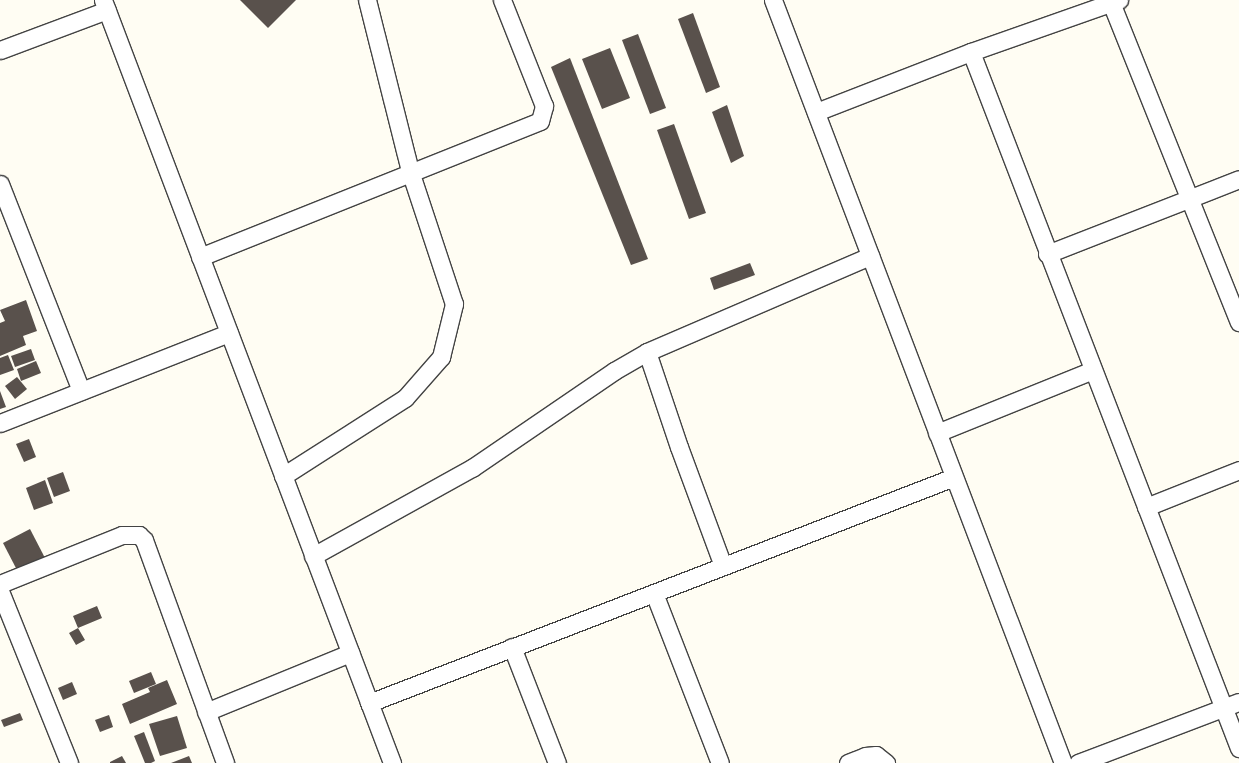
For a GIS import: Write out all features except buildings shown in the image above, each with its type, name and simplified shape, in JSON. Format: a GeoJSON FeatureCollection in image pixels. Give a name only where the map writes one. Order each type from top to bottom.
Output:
{"type":"FeatureCollection","features":[{"type":"Feature","properties":{"kind":"street"},"geometry":{"type":"LineString","coordinates":[[283,476],[406,398],[441,357],[454,304],[410,171],[367,0]]}},
{"type":"Feature","properties":{"kind":"street"},"geometry":{"type":"LineString","coordinates":[[200,257],[410,171],[537,124],[543,116],[544,106],[502,0]]}},
{"type":"Feature","properties":{"kind":"street"},"geometry":{"type":"LineString","coordinates":[[773,0],[1063,763]]}},
{"type":"Feature","properties":{"kind":"street"},"geometry":{"type":"LineString","coordinates":[[816,112],[971,52],[1113,1],[1239,322]]}},
{"type":"Feature","properties":{"kind":"street"},"geometry":{"type":"LineString","coordinates":[[0,50],[105,5],[392,763]]}},
{"type":"Feature","properties":{"kind":"street"},"geometry":{"type":"LineString","coordinates":[[971,52],[1047,254],[1146,507],[1231,704],[1239,748]]}},
{"type":"Feature","properties":{"kind":"street"},"geometry":{"type":"LineString","coordinates":[[1047,254],[1239,179]]}},
{"type":"Feature","properties":{"kind":"street"},"geometry":{"type":"LineString","coordinates":[[1,189],[81,391]]}},
{"type":"Feature","properties":{"kind":"street"},"geometry":{"type":"LineString","coordinates":[[313,556],[472,468],[614,371],[647,352],[870,256]]}},
{"type":"Feature","properties":{"kind":"street"},"geometry":{"type":"LineString","coordinates":[[0,423],[229,333]]}},
{"type":"Feature","properties":{"kind":"street"},"geometry":{"type":"LineString","coordinates":[[647,352],[679,447],[723,566]]}},
{"type":"Feature","properties":{"kind":"street"},"geometry":{"type":"LineString","coordinates":[[937,433],[1093,370]]}},
{"type":"Feature","properties":{"kind":"street"},"geometry":{"type":"LineString","coordinates":[[1146,507],[1239,470]]}},
{"type":"Feature","properties":{"kind":"street"},"geometry":{"type":"LineString","coordinates":[[369,702],[954,477]]}},
{"type":"Feature","properties":{"kind":"street"},"geometry":{"type":"LineString","coordinates":[[0,584],[122,535],[139,535],[144,540],[225,763]]}},
{"type":"Feature","properties":{"kind":"street"},"geometry":{"type":"LineString","coordinates":[[0,591],[69,763]]}},
{"type":"Feature","properties":{"kind":"street"},"geometry":{"type":"LineString","coordinates":[[654,593],[720,763]]}},
{"type":"Feature","properties":{"kind":"street"},"geometry":{"type":"LineString","coordinates":[[512,647],[557,763]]}},
{"type":"Feature","properties":{"kind":"street"},"geometry":{"type":"LineString","coordinates":[[206,712],[350,653]]}},
{"type":"Feature","properties":{"kind":"street"},"geometry":{"type":"LineString","coordinates":[[1078,763],[1231,704]]}},
{"type":"Feature","properties":{"kind":"street"},"geometry":{"type":"LineString","coordinates":[[848,763],[865,756],[876,755],[886,763]]}}]}
